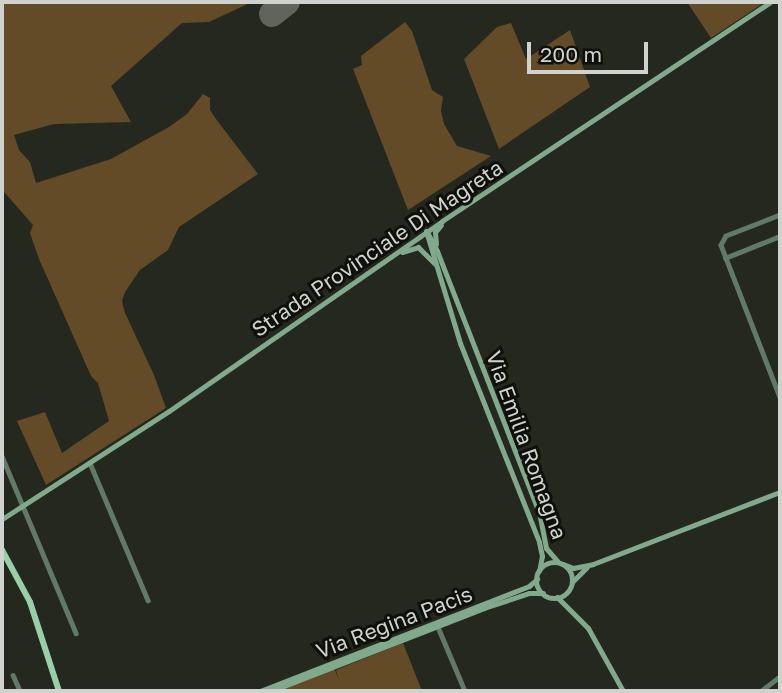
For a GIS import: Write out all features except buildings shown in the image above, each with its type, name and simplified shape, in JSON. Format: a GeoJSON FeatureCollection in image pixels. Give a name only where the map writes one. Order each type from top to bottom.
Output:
{"type":"FeatureCollection","features":[{"type":"Feature","properties":{"kind":"main road"},"geometry":{"type":"LineString","coordinates":[[2,551],[30,602],[60,691]]}},
{"type":"Feature","properties":{"kind":"street","name":"Strada Provinciale Di Magreta"},"geometry":{"type":"LineString","coordinates":[[2,519],[90,463],[426,231],[770,2]]}},
{"type":"Feature","properties":{"kind":"street"},"geometry":{"type":"LineString","coordinates":[[438,251],[436,230],[464,210],[465,205]]}},
{"type":"Feature","properties":{"kind":"street"},"geometry":{"type":"LineString","coordinates":[[780,215],[724,239],[721,245],[780,397]]}},
{"type":"Feature","properties":{"kind":"street","name":"Via Emilia Romagna"},"geometry":{"type":"LineString","coordinates":[[426,231],[438,251],[540,512],[547,548],[570,571],[572,582]]}},
{"type":"Feature","properties":{"kind":"street","name":"Via Emilia Romagna"},"geometry":{"type":"LineString","coordinates":[[426,231],[460,343],[538,542],[542,556],[537,579]]}},
{"type":"Feature","properties":{"kind":"street"},"geometry":{"type":"LineString","coordinates":[[725,258],[780,236]]}},
{"type":"Feature","properties":{"kind":"street"},"geometry":{"type":"LineString","coordinates":[[378,264],[418,247],[429,254],[437,266]]}},
{"type":"Feature","properties":{"kind":"street","name":"Via Emilia Romagna"},"geometry":{"type":"LineString","coordinates":[[460,343],[463,336],[471,336]]}},
{"type":"Feature","properties":{"kind":"street"},"geometry":{"type":"LineString","coordinates":[[2,456],[76,633]]}},
{"type":"Feature","properties":{"kind":"street"},"geometry":{"type":"LineString","coordinates":[[90,463],[148,600]]}},
{"type":"Feature","properties":{"kind":"street"},"geometry":{"type":"LineString","coordinates":[[571,609],[568,591],[578,572],[780,492]]}},
{"type":"Feature","properties":{"kind":"street"},"geometry":{"type":"LineString","coordinates":[[561,563],[577,568],[593,564]]}},
{"type":"Feature","properties":{"kind":"street","name":"Via Emilia Romagna"},"geometry":{"type":"LineString","coordinates":[[539,571],[547,564],[561,563]]}},
{"type":"Feature","properties":{"kind":"street"},"geometry":{"type":"LineString","coordinates":[[537,579],[543,593],[557,597],[571,609],[598,643],[623,691]]}},
{"type":"Feature","properties":{"kind":"street","name":"Via Regina Pacis"},"geometry":{"type":"LineString","coordinates":[[260,691],[529,586],[537,579]]}},
{"type":"Feature","properties":{"kind":"street"},"geometry":{"type":"LineString","coordinates":[[557,597],[568,591]]}},
{"type":"Feature","properties":{"kind":"street","name":"Via Regina Pacis"},"geometry":{"type":"LineString","coordinates":[[271,691],[529,593],[543,593]]}},
{"type":"Feature","properties":{"kind":"street"},"geometry":{"type":"LineString","coordinates":[[438,627],[465,691]]}},
{"type":"Feature","properties":{"kind":"street"},"geometry":{"type":"LineString","coordinates":[[13,675],[20,691]]}},
{"type":"Feature","properties":{"kind":"street"},"geometry":{"type":"LineString","coordinates":[[761,691],[780,676]]}},
{"type":"Feature","properties":{"kind":"shaded area"},"geometry":{"type":"Polygon","coordinates":[[[2,2],[252,2],[209,22],[182,23],[111,86],[131,122],[54,124],[14,135],[19,150],[30,162],[36,183],[111,159],[169,127],[187,114],[203,94],[210,98],[210,110],[258,174],[179,227],[168,250],[140,270],[125,292],[122,301],[125,313],[166,408],[46,485],[17,421],[45,412],[62,453],[109,421],[98,383],[91,376],[39,259],[30,233],[33,225],[4,192],[2,193],[2,2]]]}},
{"type":"Feature","properties":{"kind":"shaded area"},"geometry":{"type":"Polygon","coordinates":[[[687,2],[765,2],[711,38],[687,2]]]}},
{"type":"Feature","properties":{"kind":"shaded area"},"geometry":{"type":"Polygon","coordinates":[[[405,22],[412,31],[432,90],[443,97],[441,111],[444,124],[457,146],[491,156],[408,210],[353,69],[362,65],[361,56],[405,22]]]}},
{"type":"Feature","properties":{"kind":"shaded area"},"geometry":{"type":"Polygon","coordinates":[[[511,23],[526,59],[570,30],[590,87],[499,149],[464,59],[497,27],[511,23]]]}},
{"type":"Feature","properties":{"kind":"shaded area"},"geometry":{"type":"Polygon","coordinates":[[[403,643],[422,691],[269,691],[322,670],[335,670],[339,680],[336,670],[403,643]]]}},
{"type":"Feature","properties":{"kind":"runway"},"geometry":{"type":"LineString","coordinates":[[272,14],[287,2]]}}]}
